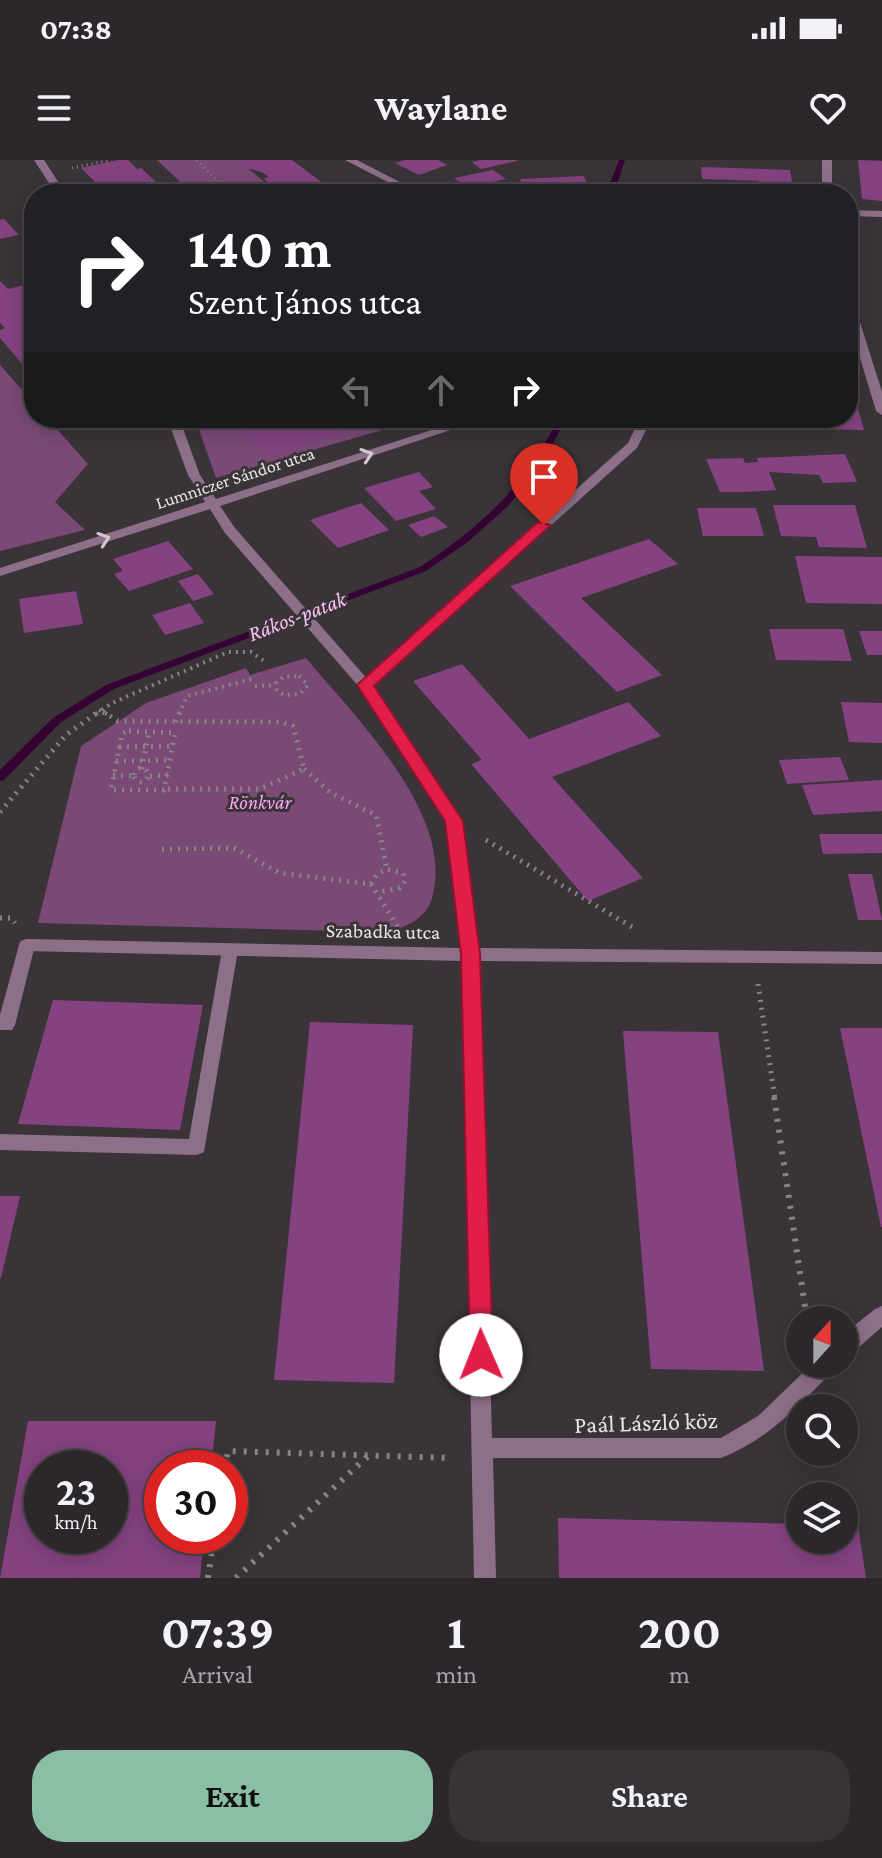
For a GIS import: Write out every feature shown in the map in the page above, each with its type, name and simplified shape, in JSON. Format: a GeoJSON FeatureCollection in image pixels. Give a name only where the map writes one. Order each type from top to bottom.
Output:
{"type":"FeatureCollection","features":[{"type":"Feature","properties":{"kind":"street"},"geometry":{"type":"LineString","coordinates":[[39,160],[55,184]]}},
{"type":"Feature","properties":{"kind":"street"},"geometry":{"type":"LineString","coordinates":[[350,160],[398,184]]}},
{"type":"Feature","properties":{"kind":"street"},"geometry":{"type":"LineString","coordinates":[[827,160],[827,184]]}},
{"type":"Feature","properties":{"kind":"street"},"geometry":{"type":"LineString","coordinates":[[858,213],[882,214]]}},
{"type":"Feature","properties":{"kind":"street"},"geometry":{"type":"LineString","coordinates":[[858,334],[882,411]]}},
{"type":"Feature","properties":{"kind":"street"},"geometry":{"type":"LineString","coordinates":[[176,428],[187,461],[213,504],[282,593],[365,685],[454,821],[470,954],[485,1578]]}},
{"type":"Feature","properties":{"kind":"street","name":"Lumniczer Sándor utca"},"geometry":{"type":"LineString","coordinates":[[0,572],[450,428]]}},
{"type":"Feature","properties":{"kind":"street"},"geometry":{"type":"LineString","coordinates":[[365,685],[633,445],[641,428]]}},
{"type":"Feature","properties":{"kind":"street","name":"Szabadka utca"},"geometry":{"type":"LineString","coordinates":[[6,1025],[27,945],[882,958]]}},
{"type":"Feature","properties":{"kind":"street"},"geometry":{"type":"LineString","coordinates":[[0,1142],[197,1147],[230,950]]}},
{"type":"Feature","properties":{"kind":"street"},"geometry":{"type":"LineString","coordinates":[[858,1335],[882,1315]]}},
{"type":"Feature","properties":{"kind":"street","name":"Paál László köz"},"geometry":{"type":"LineString","coordinates":[[484,1454],[721,1448],[742,1442],[761,1428],[812,1378]]}},
{"type":"Feature","properties":{"kind":"path"},"geometry":{"type":"LineString","coordinates":[[47,172],[111,160]]}},
{"type":"Feature","properties":{"kind":"path"},"geometry":{"type":"LineString","coordinates":[[197,160],[220,184]]}},
{"type":"Feature","properties":{"kind":"path"},"geometry":{"type":"LineString","coordinates":[[0,812],[42,760],[99,710],[228,652],[251,652],[267,663]]}},
{"type":"Feature","properties":{"kind":"path"},"geometry":{"type":"LineString","coordinates":[[255,686],[276,685],[283,677],[294,676],[304,678],[308,685],[300,694],[290,696],[280,693],[276,685]]}},
{"type":"Feature","properties":{"kind":"path"},"geometry":{"type":"LineString","coordinates":[[176,722],[187,696],[256,678]]}},
{"type":"Feature","properties":{"kind":"path"},"geometry":{"type":"LineString","coordinates":[[99,710],[118,721],[289,724],[294,730],[304,769],[331,793],[376,815],[387,869]]}},
{"type":"Feature","properties":{"kind":"path"},"geometry":{"type":"LineString","coordinates":[[142,769],[149,731]]}},
{"type":"Feature","properties":{"kind":"path"},"geometry":{"type":"LineString","coordinates":[[165,789],[174,732],[122,733],[112,790],[260,789],[304,769]]}},
{"type":"Feature","properties":{"kind":"path"},"geometry":{"type":"LineString","coordinates":[[119,747],[173,746]]}},
{"type":"Feature","properties":{"kind":"path"},"geometry":{"type":"LineString","coordinates":[[116,761],[171,760]]}},
{"type":"Feature","properties":{"kind":"path"},"geometry":{"type":"LineString","coordinates":[[131,776],[142,769]]}},
{"type":"Feature","properties":{"kind":"path"},"geometry":{"type":"LineString","coordinates":[[142,769],[150,776]]}},
{"type":"Feature","properties":{"kind":"path"},"geometry":{"type":"LineString","coordinates":[[113,775],[131,776],[140,781]]}},
{"type":"Feature","properties":{"kind":"path"},"geometry":{"type":"LineString","coordinates":[[140,781],[150,776],[169,775]]}},
{"type":"Feature","properties":{"kind":"path"},"geometry":{"type":"LineString","coordinates":[[138,791],[140,781]]}},
{"type":"Feature","properties":{"kind":"path"},"geometry":{"type":"LineString","coordinates":[[454,821],[679,955]]}},
{"type":"Feature","properties":{"kind":"path"},"geometry":{"type":"LineString","coordinates":[[162,849],[234,848],[280,873],[371,884],[379,892],[400,931],[401,953]]}},
{"type":"Feature","properties":{"kind":"path"},"geometry":{"type":"LineString","coordinates":[[371,884],[377,874],[387,869],[401,870],[405,881],[396,890],[379,892]]}},
{"type":"Feature","properties":{"kind":"path"},"geometry":{"type":"LineString","coordinates":[[754,956],[805,1306]]}},
{"type":"Feature","properties":{"kind":"path"},"geometry":{"type":"LineString","coordinates":[[248,1452],[484,1454]]}},
{"type":"Feature","properties":{"kind":"path"},"geometry":{"type":"LineString","coordinates":[[236,1578],[369,1455]]}},
{"type":"Feature","properties":{"kind":"path"},"geometry":{"type":"LineString","coordinates":[[208,1578],[211,1554]]}},
{"type":"Feature","properties":{"kind":"green space"},"geometry":{"type":"Polygon","coordinates":[[[157,160],[237,160],[267,184],[182,184],[157,160]]]}},
{"type":"Feature","properties":{"kind":"green space"},"geometry":{"type":"Polygon","coordinates":[[[0,365],[24,392],[24,428],[56,428],[88,464],[55,502],[85,530],[0,551],[0,365]]]}},
{"type":"Feature","properties":{"kind":"green space"},"geometry":{"type":"Polygon","coordinates":[[[198,428],[389,428],[216,478],[198,428]]]}},
{"type":"Feature","properties":{"kind":"green space","name":"Rönkvár"},"geometry":{"type":"Polygon","coordinates":[[[306,658],[373,738],[415,801],[429,834],[435,866],[432,898],[418,918],[404,927],[379,932],[38,923],[81,746],[146,703],[246,668],[250,675],[306,658]]]}},
{"type":"Feature","properties":{"kind":"building"},"geometry":{"type":"Polygon","coordinates":[[[128,160],[158,184],[97,184],[81,168],[128,160]]]}},
{"type":"Feature","properties":{"kind":"building"},"geometry":{"type":"Polygon","coordinates":[[[236,160],[292,160],[324,184],[270,184],[263,178],[269,177],[262,172],[245,168],[236,160]]]}},
{"type":"Feature","properties":{"kind":"building"},"geometry":{"type":"Polygon","coordinates":[[[438,160],[447,165],[419,175],[395,163],[438,160]]]}},
{"type":"Feature","properties":{"kind":"building"},"geometry":{"type":"Polygon","coordinates":[[[858,160],[882,161],[882,201],[862,199],[858,160]]]}},
{"type":"Feature","properties":{"kind":"building"},"geometry":{"type":"Polygon","coordinates":[[[517,161],[481,169],[472,162],[517,161]]]}},
{"type":"Feature","properties":{"kind":"building"},"geometry":{"type":"Polygon","coordinates":[[[701,167],[790,170],[792,184],[759,184],[759,181],[702,179],[701,167]]]}},
{"type":"Feature","properties":{"kind":"building"},"geometry":{"type":"Polygon","coordinates":[[[493,170],[506,179],[484,184],[462,184],[454,178],[493,170]]]}},
{"type":"Feature","properties":{"kind":"building"},"geometry":{"type":"Polygon","coordinates":[[[584,176],[587,184],[522,184],[520,179],[584,176]]]}},
{"type":"Feature","properties":{"kind":"building"},"geometry":{"type":"Polygon","coordinates":[[[4,219],[19,235],[0,239],[0,220],[4,219]]]}},
{"type":"Feature","properties":{"kind":"building"},"geometry":{"type":"Polygon","coordinates":[[[0,281],[8,289],[24,285],[24,365],[0,338],[0,330],[5,328],[0,323],[0,281]]]}},
{"type":"Feature","properties":{"kind":"building"},"geometry":{"type":"Polygon","coordinates":[[[858,408],[864,430],[806,429],[858,428],[858,408]]]}},
{"type":"Feature","properties":{"kind":"building"},"geometry":{"type":"Polygon","coordinates":[[[240,428],[352,428],[268,455],[240,428]]]}},
{"type":"Feature","properties":{"kind":"building"},"geometry":{"type":"Polygon","coordinates":[[[845,454],[857,482],[823,483],[819,475],[769,472],[776,490],[744,492],[720,492],[706,459],[743,458],[745,463],[758,462],[757,458],[845,454]]]}},
{"type":"Feature","properties":{"kind":"building"},"geometry":{"type":"Polygon","coordinates":[[[419,472],[433,487],[419,491],[436,509],[396,521],[364,488],[419,472]]]}},
{"type":"Feature","properties":{"kind":"building"},"geometry":{"type":"Polygon","coordinates":[[[361,503],[389,530],[338,548],[310,520],[361,503]]]}},
{"type":"Feature","properties":{"kind":"building"},"geometry":{"type":"Polygon","coordinates":[[[773,505],[855,505],[867,548],[819,547],[816,537],[781,536],[773,505]]]}},
{"type":"Feature","properties":{"kind":"building"},"geometry":{"type":"Polygon","coordinates":[[[697,508],[756,508],[764,536],[703,536],[697,508]]]}},
{"type":"Feature","properties":{"kind":"building"},"geometry":{"type":"Polygon","coordinates":[[[434,516],[448,527],[421,537],[408,525],[434,516]]]}},
{"type":"Feature","properties":{"kind":"building"},"geometry":{"type":"Polygon","coordinates":[[[649,539],[678,564],[581,598],[662,675],[617,692],[510,586],[649,539]]]}},
{"type":"Feature","properties":{"kind":"building"},"geometry":{"type":"Polygon","coordinates":[[[168,541],[193,569],[129,591],[114,574],[123,571],[113,559],[168,541]]]}},
{"type":"Feature","properties":{"kind":"building"},"geometry":{"type":"Polygon","coordinates":[[[795,556],[882,557],[882,604],[806,603],[795,556]]]}},
{"type":"Feature","properties":{"kind":"building"},"geometry":{"type":"Polygon","coordinates":[[[198,574],[214,594],[193,601],[178,581],[198,574]]]}},
{"type":"Feature","properties":{"kind":"building"},"geometry":{"type":"Polygon","coordinates":[[[76,591],[83,624],[24,633],[19,599],[76,591]]]}},
{"type":"Feature","properties":{"kind":"building"},"geometry":{"type":"Polygon","coordinates":[[[190,603],[204,623],[165,635],[152,615],[190,603]]]}},
{"type":"Feature","properties":{"kind":"building"},"geometry":{"type":"Polygon","coordinates":[[[769,629],[843,629],[852,661],[776,660],[769,629]]]}},
{"type":"Feature","properties":{"kind":"building"},"geometry":{"type":"Polygon","coordinates":[[[859,631],[882,631],[882,655],[867,655],[859,631]]]}},
{"type":"Feature","properties":{"kind":"building"},"geometry":{"type":"Polygon","coordinates":[[[462,664],[529,739],[628,702],[661,736],[552,777],[643,878],[588,901],[471,764],[482,760],[413,681],[462,664]]]}},
{"type":"Feature","properties":{"kind":"building"},"geometry":{"type":"Polygon","coordinates":[[[841,702],[882,703],[882,743],[849,742],[841,702]]]}},
{"type":"Feature","properties":{"kind":"building"},"geometry":{"type":"Polygon","coordinates":[[[840,757],[849,780],[787,784],[779,760],[840,757]]]}},
{"type":"Feature","properties":{"kind":"building"},"geometry":{"type":"Polygon","coordinates":[[[882,780],[882,811],[813,815],[802,785],[882,780]]]}},
{"type":"Feature","properties":{"kind":"building"},"geometry":{"type":"Polygon","coordinates":[[[819,834],[882,834],[882,853],[823,854],[819,834]]]}},
{"type":"Feature","properties":{"kind":"building"},"geometry":{"type":"Polygon","coordinates":[[[848,874],[872,874],[882,920],[858,920],[848,874]]]}},
{"type":"Feature","properties":{"kind":"building"},"geometry":{"type":"Polygon","coordinates":[[[53,1000],[203,1005],[180,1130],[18,1124],[53,1000]]]}},
{"type":"Feature","properties":{"kind":"building"},"geometry":{"type":"Polygon","coordinates":[[[310,1022],[413,1025],[394,1383],[274,1380],[310,1022]]]}},
{"type":"Feature","properties":{"kind":"building"},"geometry":{"type":"Polygon","coordinates":[[[840,1028],[882,1028],[882,1227],[881,1227],[840,1028]]]}},
{"type":"Feature","properties":{"kind":"building"},"geometry":{"type":"Polygon","coordinates":[[[623,1031],[718,1032],[764,1371],[651,1369],[623,1031]]]}},
{"type":"Feature","properties":{"kind":"building"},"geometry":{"type":"Polygon","coordinates":[[[0,1196],[20,1196],[1,1278],[0,1278],[0,1196]]]}},
{"type":"Feature","properties":{"kind":"building"},"geometry":{"type":"Polygon","coordinates":[[[28,1421],[216,1421],[213,1450],[144,1450],[144,1554],[202,1554],[200,1578],[0,1578],[28,1421]]]}},
{"type":"Feature","properties":{"kind":"building"},"geometry":{"type":"Polygon","coordinates":[[[558,1518],[786,1524],[786,1554],[858,1554],[858,1525],[866,1578],[559,1578],[558,1518]]]}},
{"type":"Feature","properties":{"kind":"waterway","name":"Rákos-patak"},"geometry":{"type":"LineString","coordinates":[[614,184],[622,160]]}},
{"type":"Feature","properties":{"kind":"waterway","name":"Rákos-patak"},"geometry":{"type":"LineString","coordinates":[[0,777],[57,720],[110,687],[423,569],[465,539],[505,504],[538,463],[557,428]]}},
{"type":"Feature","properties":{"kind":"route"},"geometry":{"type":"LineString","coordinates":[[481,1355],[470,954],[454,821],[365,685],[544,525]]}}]}
